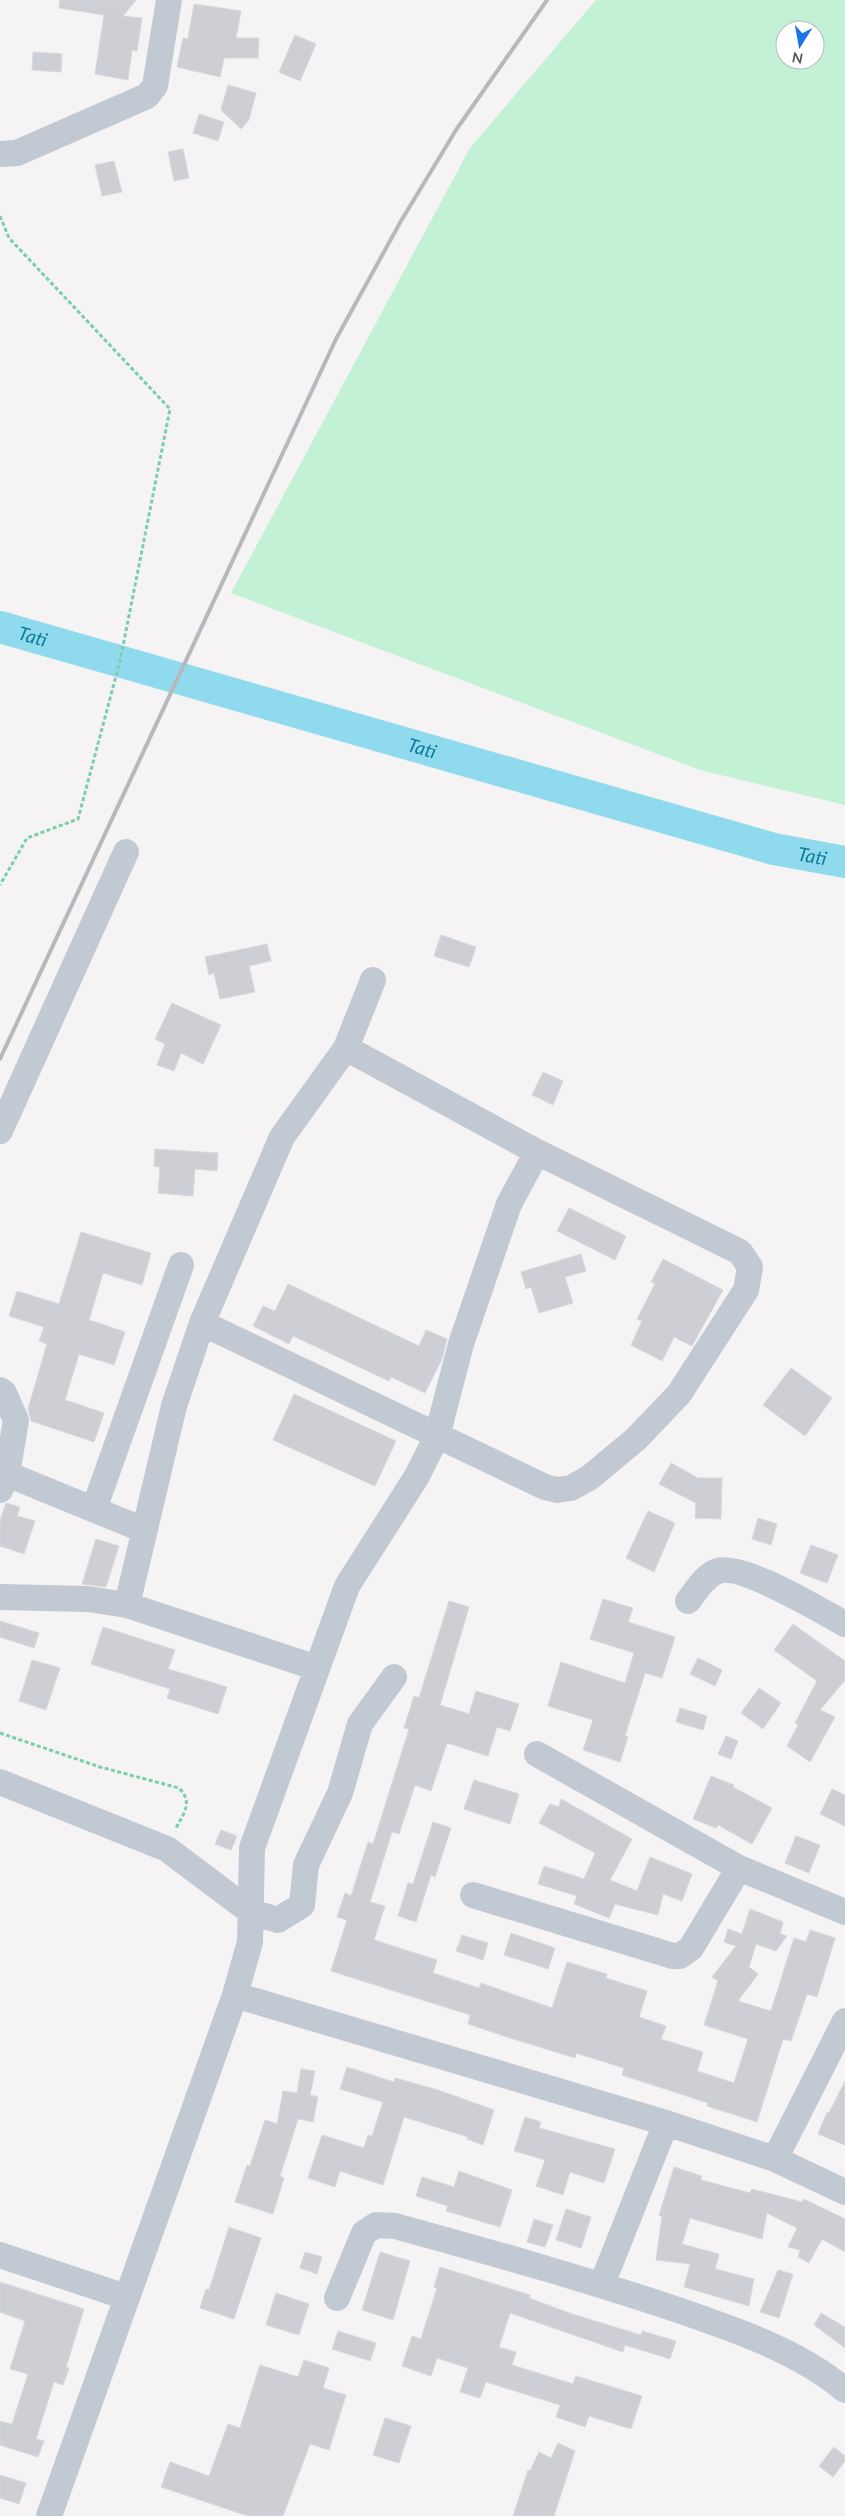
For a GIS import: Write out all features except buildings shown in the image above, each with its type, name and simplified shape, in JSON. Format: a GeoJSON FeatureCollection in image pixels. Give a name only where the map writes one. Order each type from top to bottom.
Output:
{"type":"FeatureCollection","features":[{"type":"Feature","properties":{"kind":"street"},"geometry":{"type":"LineString","coordinates":[[0,154],[17,153],[147,96],[155,86],[169,0]]}},
{"type":"Feature","properties":{"kind":"street"},"geometry":{"type":"LineString","coordinates":[[0,1131],[126,852]]}},
{"type":"Feature","properties":{"kind":"street"},"geometry":{"type":"LineString","coordinates":[[127,1605],[174,1406],[202,1324],[282,1137],[346,1048],[373,980]]}},
{"type":"Feature","properties":{"kind":"street"},"geometry":{"type":"LineString","coordinates":[[202,1324],[545,1487],[557,1490],[571,1488],[589,1478],[636,1438],[679,1394],[746,1290],[750,1267],[740,1252],[537,1152],[346,1048]]}},
{"type":"Feature","properties":{"kind":"street"},"geometry":{"type":"LineString","coordinates":[[49,2516],[235,1995],[250,1942],[252,1848],[347,1586],[417,1476],[437,1436],[461,1344],[510,1204],[537,1152]]}},
{"type":"Feature","properties":{"kind":"street"},"geometry":{"type":"LineString","coordinates":[[94,1509],[181,1265]]}},
{"type":"Feature","properties":{"kind":"street"},"geometry":{"type":"LineString","coordinates":[[0,1390],[4,1394],[16,1420],[3,1482],[94,1509],[144,1530]]}},
{"type":"Feature","properties":{"kind":"street"},"geometry":{"type":"LineString","coordinates":[[688,1601],[703,1582],[717,1571],[733,1570],[755,1578],[845,1624]]}},
{"type":"Feature","properties":{"kind":"street"},"geometry":{"type":"LineString","coordinates":[[0,1597],[88,1600],[127,1605],[317,1668]]}},
{"type":"Feature","properties":{"kind":"street"},"geometry":{"type":"LineString","coordinates":[[0,1782],[167,1849],[251,1912],[278,1920],[302,1905],[306,1865],[340,1793],[360,1724],[394,1676]]}},
{"type":"Feature","properties":{"kind":"street"},"geometry":{"type":"LineString","coordinates":[[537,1754],[738,1868],[845,1912]]}},
{"type":"Feature","properties":{"kind":"street"},"geometry":{"type":"LineString","coordinates":[[473,1895],[673,1956],[680,1956],[691,1948],[738,1868]]}},
{"type":"Feature","properties":{"kind":"street"},"geometry":{"type":"LineString","coordinates":[[235,1995],[666,2123],[775,2159],[845,2192]]}},
{"type":"Feature","properties":{"kind":"street"},"geometry":{"type":"LineString","coordinates":[[775,2159],[845,2021]]}},
{"type":"Feature","properties":{"kind":"street"},"geometry":{"type":"LineString","coordinates":[[602,2284],[666,2123]]}},
{"type":"Feature","properties":{"kind":"street"},"geometry":{"type":"LineString","coordinates":[[337,2298],[364,2233],[376,2225],[396,2226],[602,2284],[732,2329],[798,2359],[845,2390]]}},
{"type":"Feature","properties":{"kind":"street"},"geometry":{"type":"LineString","coordinates":[[0,2255],[126,2297]]}},
{"type":"Feature","properties":{"kind":"path"},"geometry":{"type":"LineString","coordinates":[[0,216],[9,238],[170,409],[120,662],[78,819],[27,838],[0,885]]}},
{"type":"Feature","properties":{"kind":"path"},"geometry":{"type":"LineString","coordinates":[[0,1732],[100,1767],[178,1788],[186,1796],[188,1802],[167,1849]]}},
{"type":"Feature","properties":{"kind":"green space"},"geometry":{"type":"Polygon","coordinates":[[[596,0],[845,0],[845,805],[700,770],[231,593],[470,148],[596,0]]]}},
{"type":"Feature","properties":{"kind":"waterway","name":"Tati"},"geometry":{"type":"LineString","coordinates":[[0,627],[774,849],[845,862]]}},
{"type":"Feature","properties":{"kind":"railway"},"geometry":{"type":"LineString","coordinates":[[0,1059],[336,339],[401,221],[456,130],[547,0]]}}]}
